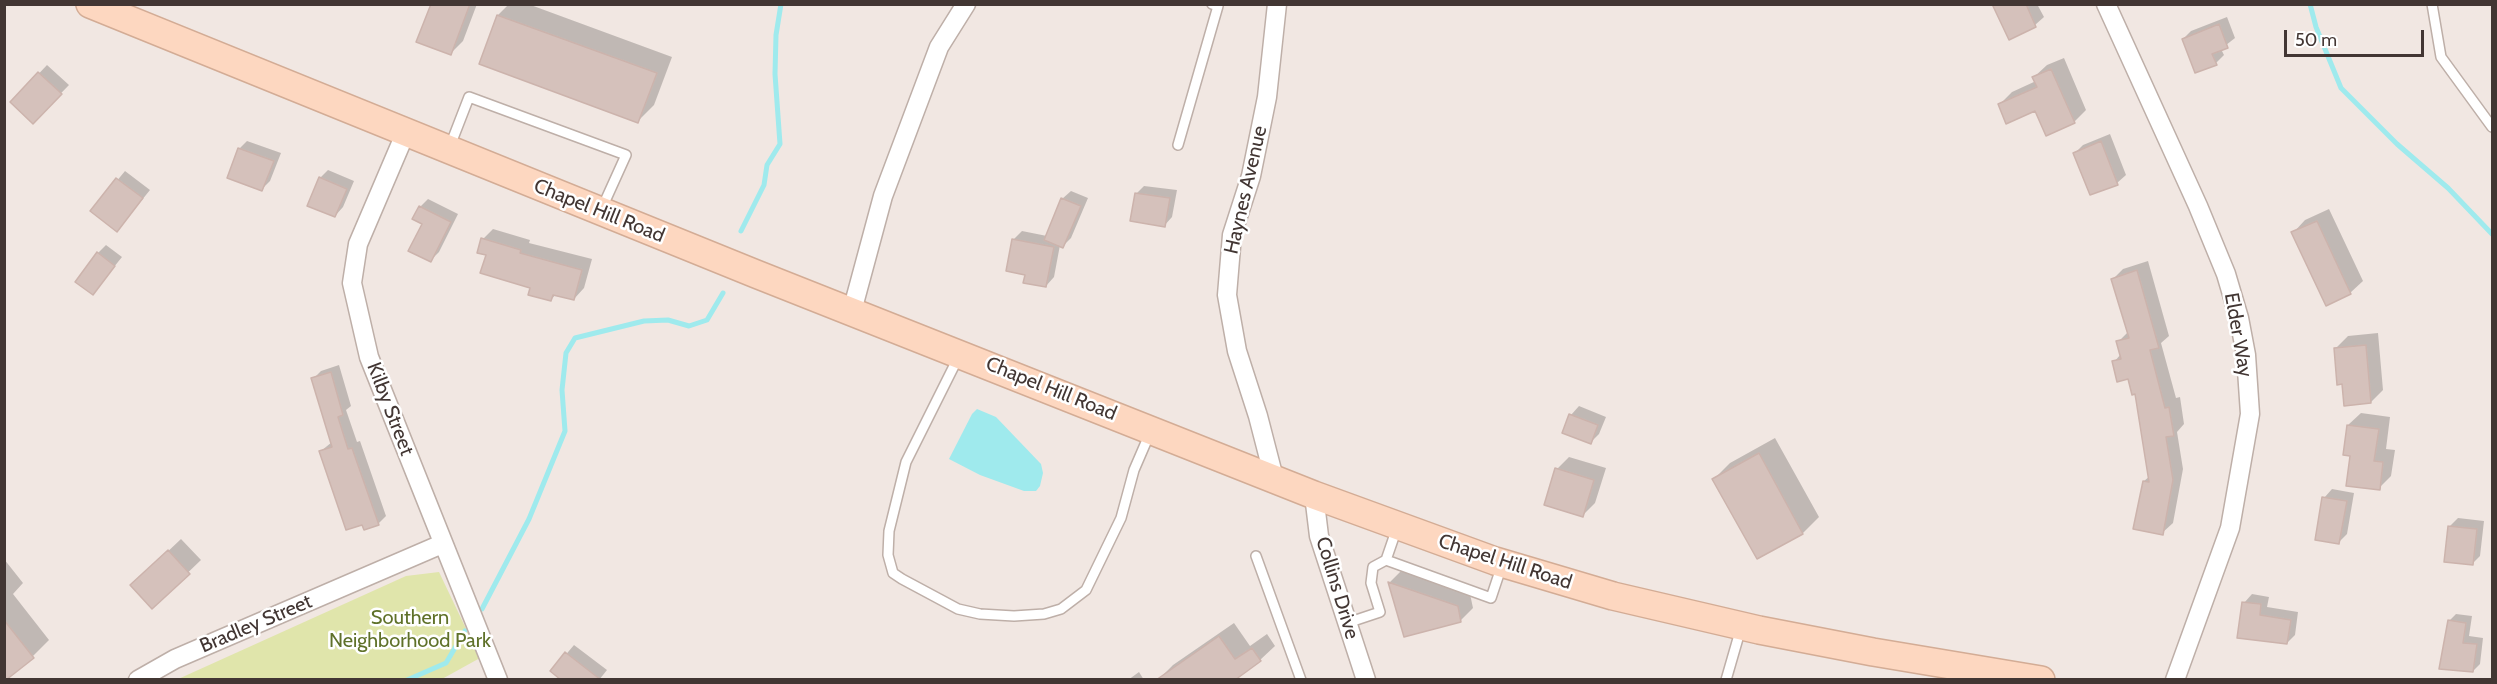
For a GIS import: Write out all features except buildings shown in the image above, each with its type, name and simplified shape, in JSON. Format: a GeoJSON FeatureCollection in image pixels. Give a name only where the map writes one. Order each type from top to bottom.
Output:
{"type":"FeatureCollection","features":[{"type":"Feature","properties":{"kind":"main road","name":"Chapel Hill Road"},"geometry":{"type":"LineString","coordinates":[[90,4],[405,134],[1314,495],[1502,564],[1613,596],[1742,626],[1873,652],[2041,680]]}},
{"type":"Feature","properties":{"kind":"street"},"geometry":{"type":"LineString","coordinates":[[852,311],[883,196],[939,47],[966,4]]}},
{"type":"Feature","properties":{"kind":"street","name":"Haynes Avenue"},"geometry":{"type":"LineString","coordinates":[[1274,478],[1237,351],[1227,295],[1232,235],[1251,176],[1267,97],[1277,4]]}},
{"type":"Feature","properties":{"kind":"street","name":"Elder Way"},"geometry":{"type":"LineString","coordinates":[[2106,4],[2198,206],[2226,274],[2239,318],[2246,355],[2250,414],[2230,528],[2175,680]]}},
{"type":"Feature","properties":{"kind":"street","name":"Kilby Street"},"geometry":{"type":"LineString","coordinates":[[405,134],[358,244],[352,283],[369,357],[498,680]]}},
{"type":"Feature","properties":{"kind":"street","name":"Collins Drive"},"geometry":{"type":"LineString","coordinates":[[1314,495],[1319,536],[1366,680]]}},
{"type":"Feature","properties":{"kind":"street","name":"Bradley Street"},"geometry":{"type":"LineString","coordinates":[[138,680],[175,659],[442,544]]}},
{"type":"Feature","properties":{"kind":"lane"},"geometry":{"type":"LineString","coordinates":[[1178,145],[1218,6],[1212,4]]}},
{"type":"Feature","properties":{"kind":"lane"},"geometry":{"type":"LineString","coordinates":[[2432,4],[2441,57],[2493,127]]}},
{"type":"Feature","properties":{"kind":"lane"},"geometry":{"type":"LineString","coordinates":[[448,151],[469,97],[626,156],[601,212]]}},
{"type":"Feature","properties":{"kind":"lane"},"geometry":{"type":"LineString","coordinates":[[960,353],[906,462],[889,531],[888,555],[894,573],[958,609],[980,614],[1014,616],[1044,614],[1061,609],[1086,590],[1095,576],[1121,518],[1134,470],[1152,429]]}},
{"type":"Feature","properties":{"kind":"lane"},"geometry":{"type":"LineString","coordinates":[[1347,623],[1380,612],[1371,583],[1373,567],[1386,560],[1397,526]]}},
{"type":"Feature","properties":{"kind":"lane"},"geometry":{"type":"LineString","coordinates":[[1256,556],[1300,680]]}},
{"type":"Feature","properties":{"kind":"lane"},"geometry":{"type":"LineString","coordinates":[[1386,560],[1491,598],[1502,564]]}},
{"type":"Feature","properties":{"kind":"lane"},"geometry":{"type":"LineString","coordinates":[[1726,680],[1742,626]]}},
{"type":"Feature","properties":{"kind":"green space","name":"Southern Neighborhood Park"},"geometry":{"type":"Polygon","coordinates":[[[439,572],[480,658],[442,679],[176,680],[406,576],[439,572]]]}},
{"type":"Feature","properties":{"kind":"water"},"geometry":{"type":"Polygon","coordinates":[[[977,409],[996,417],[1041,464],[1043,473],[1040,486],[1036,491],[1024,491],[980,475],[949,459],[972,414],[977,409]]]}},
{"type":"Feature","properties":{"kind":"waterway"},"geometry":{"type":"LineString","coordinates":[[741,231],[764,185],[767,165],[780,144],[775,74],[776,35],[781,4]]}},
{"type":"Feature","properties":{"kind":"waterway"},"geometry":{"type":"LineString","coordinates":[[2310,4],[2316,27],[2341,88],[2397,144],[2448,188],[2492,234]]}},
{"type":"Feature","properties":{"kind":"waterway"},"geometry":{"type":"LineString","coordinates":[[482,609],[529,519],[565,431],[562,390],[566,353],[575,338],[644,321],[668,320],[689,326],[707,320],[723,293]]}},
{"type":"Feature","properties":{"kind":"waterway"},"geometry":{"type":"LineString","coordinates":[[407,680],[446,663],[465,631]]}}]}
